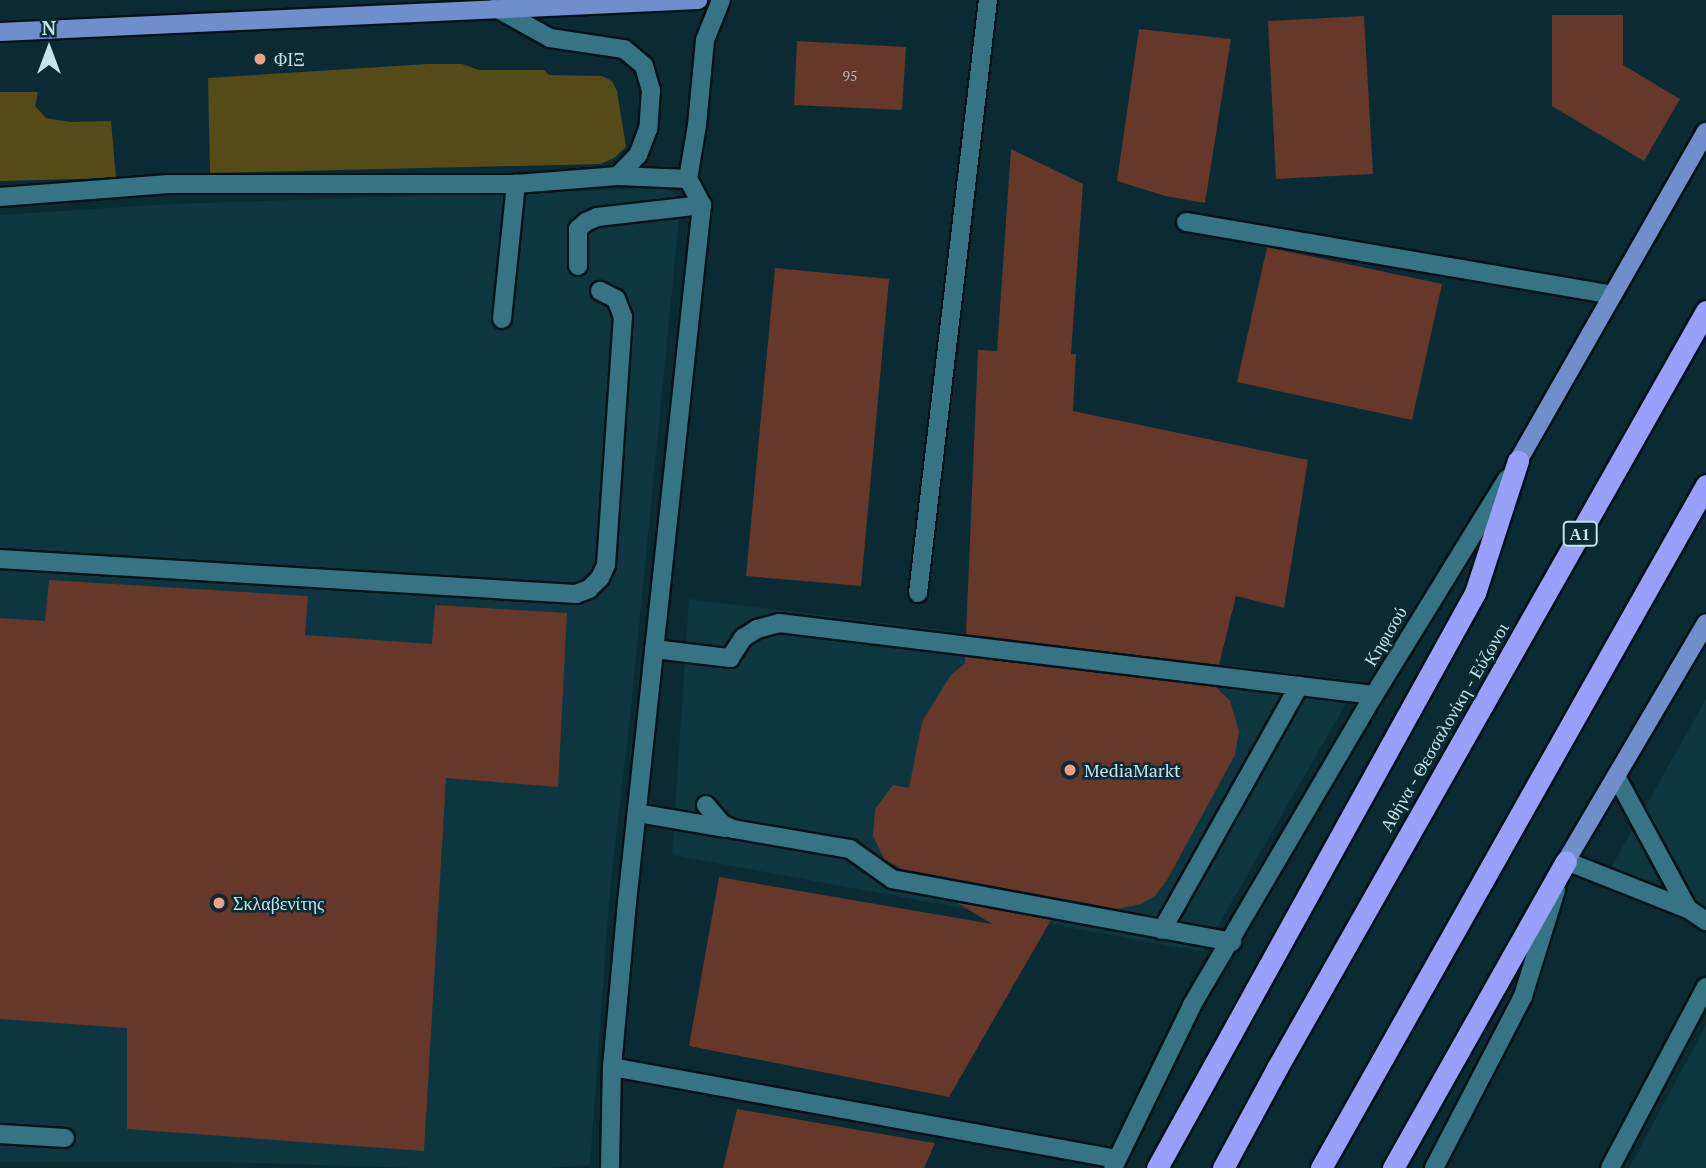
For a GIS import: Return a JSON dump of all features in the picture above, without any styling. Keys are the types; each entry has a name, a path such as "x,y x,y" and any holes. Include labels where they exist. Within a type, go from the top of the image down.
{"highway":[{"name":"Αθήνα - Θεσσαλονίκη - Εύζωνοι","path":"1223,1168 1276,1068 1706,311"},
{"path":"1157,1168 1475,593 1518,461"},
{"path":"1321,1168 1706,485"},
{"path":"1393,1168 1566,861"}],"main road":[{"path":"0,32 698,0"},
{"name":"Κηφισού","path":"1518,461 1706,132"},
{"path":"1566,861 1706,623"}],"street":[{"path":"610,1168 612,1067 702,205 688,179 697,125 705,40 722,0"},
{"path":"918,593 988,0"},
{"path":"496,8 550,38 624,49 644,66 651,90 648,129 638,155 618,176"},
{"path":"0,197 169,184 516,184 618,176 688,179"},
{"path":"502,319 516,184"},
{"path":"578,266 578,229 586,222 597,217 702,205"},
{"path":"1186,222 1613,295"},
{"path":"0,559 576,594 589,589 600,578 606,565 623,317 616,299 600,291"},
{"name":"Κηφισού","path":"1115,1163 1192,1005 1232,942 1300,818 1518,461"},
{"path":"654,649 730,658 743,638 757,629 779,623 1374,695"},
{"path":"1163,930 1299,686"},
{"path":"1616,776 1688,909"},
{"path":"706,805 722,824 733,829"},
{"path":"637,813 850,849 892,879 1232,942"},
{"path":"1434,1168 1523,996 1566,861 1688,909 1706,921"},
{"path":"1610,1168 1706,987"},
{"path":"612,1067 1115,1163"},
{"path":"0,1134 65,1138"}],"shaded area":[{"path":"462,64 479,70 544,70 549,75 602,76 612,81 617,91 626,147 614,158 601,164 210,173 208,78"},
{"path":"0,92 38,92 35,106 46,118 70,122 111,121 116,178 0,181"},
{"path":"661,188 672,191 681,199 631,709 610,890 590,1165 552,1168 413,1168 220,1162 0,1162 0,215 171,204"},
{"path":"689,599 1359,681 1203,952 672,855"},
{"path":"1706,699 1706,928 1608,873"},
{"path":"1706,1025 1706,1168 1629,1168"}],"building":[{"path":"1552,15 1623,15 1623,65 1680,99 1644,161 1552,106"},
{"path":"1364,16 1373,174 1276,179 1268,21"},
{"path":"1139,29 1231,39 1205,203 1165,196 1117,181"},
{"path":"797,41 906,47 902,110 794,105"},
{"path":"1011,149 1083,184 1071,354 1076,354 1073,411 1308,460 1284,608 1236,596 1219,665 966,634 978,350 997,351"},
{"path":"1267,247 1442,284 1412,420 1237,382"},
{"path":"775,268 889,279 861,586 746,576"},
{"name":"Σκλαβενίτης","path":"49,580 308,596 305,635 432,644 435,605 567,613 558,787 446,778 424,1151 127,1129 127,1028 0,1019 0,618 45,621"},
{"name":"MediaMarkt","path":"965,657 1216,687 1230,701 1239,731 1235,755 1167,880 1155,896 1141,904 1118,909 902,869 884,859 873,836 875,809 893,785 909,788 922,722 950,676 965,663"},
{"path":"719,877 992,924 956,902 1051,920 949,1097 689,1046"},
{"path":"737,1109 935,1143 924,1168 723,1168"}],"place":[{"name":"ΦΙΞ","path":"260,59"},
{"name":"MediaMarkt","path":"1070,770"},
{"name":"Σκλαβενίτης","path":"219,903"}]}
